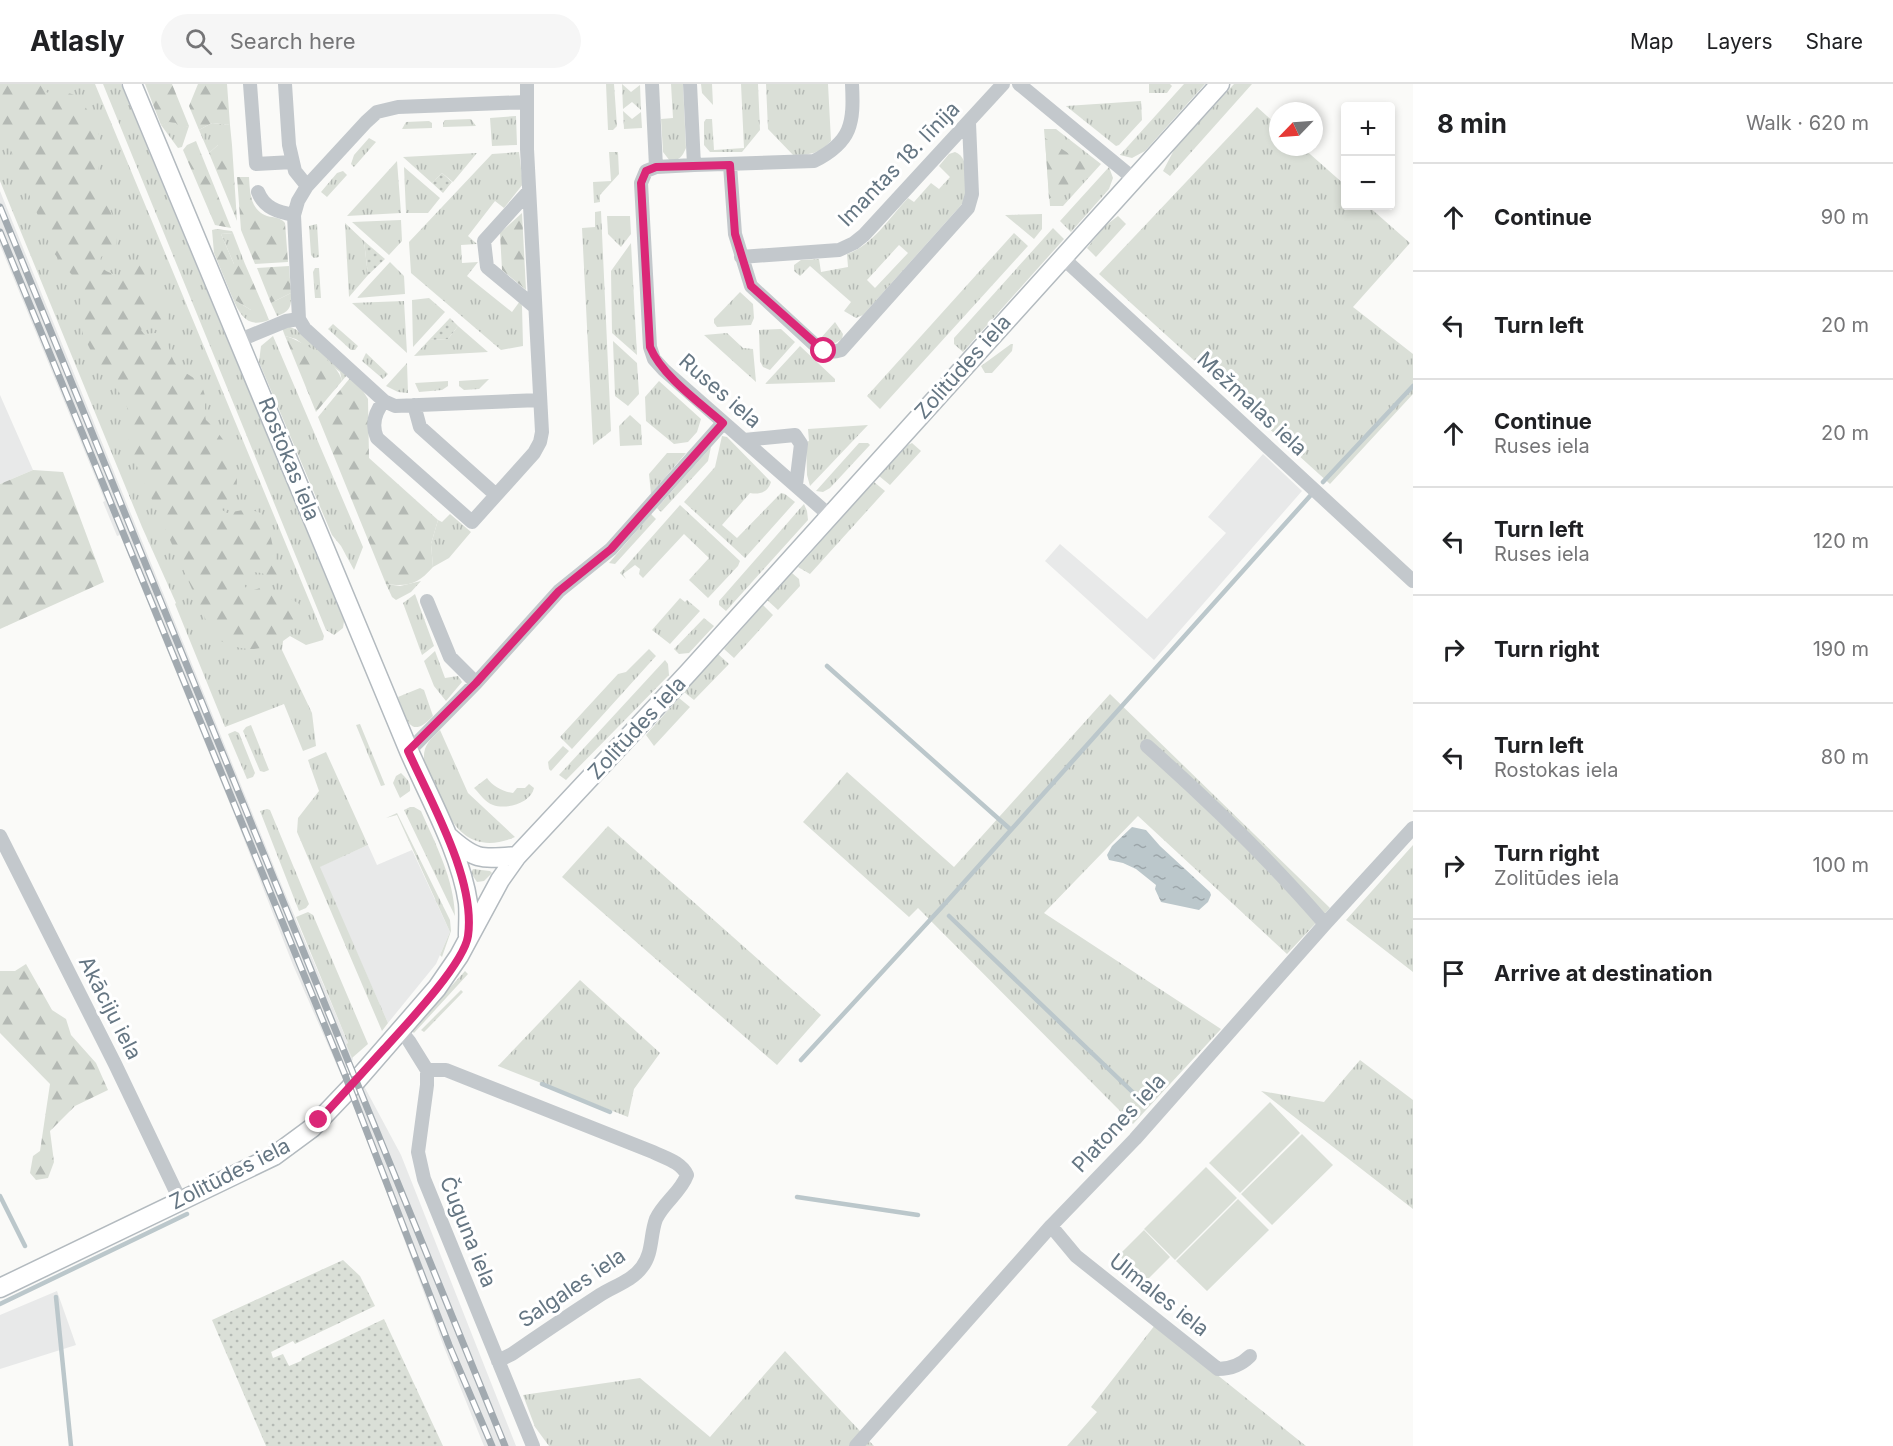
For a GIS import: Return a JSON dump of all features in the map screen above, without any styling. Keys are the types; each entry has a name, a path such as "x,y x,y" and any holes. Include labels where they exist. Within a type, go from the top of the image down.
{"street":[{"name":"Rostokas iela","path":"132,84 240,340 408,751 446,834 466,893 468,938"},
{"path":"250,84 256,164 293,162"},
{"path":"285,84 289,145 294,171 307,186"},
{"path":"384,401 376,412 374,420 377,438 472,522 534,453 540,442 542,432 529,191 527,84"},
{"path":"652,84 656,167 814,161 825,156 846,136 851,127 854,116 852,84"},
{"path":"690,84 694,165"},
{"name":"Imantas 18. līnija","path":"741,257 839,250 854,243 969,123 1003,84"},
{"path":"1019,84 1134,178"},
{"name":"Zolitūdes iela","path":"0,1288 274,1156 312,1128 449,972 500,880 517,856 688,673 1220,84"},
{"path":"526,102 398,107 382,110 366,122 307,186 298,201 294,215 299,320 305,329 384,401 395,406 540,400"},
{"path":"730,165 735,234 751,286 824,351 833,353 841,350 968,208 972,194 969,123"},
{"name":"Ruses iela","path":"656,167 646,171 641,183 650,347 654,359 723,423 829,515"},
{"path":"529,191 484,241 487,267 535,307"},
{"path":"258,192 262,201 268,206 294,215"},
{"name":"Mežmalas iela","path":"1063,258 1413,581"},
{"path":"240,340 276,325 299,320"},
{"path":"414,405 420,427 496,495"},
{"path":"408,751 476,683 559,591 611,549 723,423"},
{"path":"744,440 795,435 801,444 796,485"},
{"path":"427,601 450,657 476,683"},
{"path":"1147,746 1216,808 1286,879 1325,924"},
{"name":"Platones iela","path":"856,1446 1051,1226 1151,1121 1413,828"},
{"name":"Rostokas iela","path":"446,834 467,853 479,857 517,856"},
{"name":"Akāciju iela","path":"0,836 115,1064 180,1200"},
{"path":"400,1030 427,1070"},
{"name":"Salgales iela","path":"427,1070 446,1071 653,1152 678,1164 687,1174 684,1185 663,1209 656,1221 649,1256 642,1268 630,1278 498,1361"},
{"name":"Čuguna iela","path":"427,1070 418,1152 424,1179 533,1446"},
{"name":"Ulmales iela","path":"1051,1226 1076,1256 1218,1369 1230,1369 1250,1356"}],"shaded area":[{"path":"0,191 279,879 348,1043 346,1044 353,1059 341,1075 293,965 236,819 120,535 117,536 103,502 105,501 0,245"},
{"path":"0,395 33,470 0,484"},
{"path":"1263,454 1302,491 1154,660 1045,561 1060,544 1147,619 1226,533 1208,517"},
{"path":"368,845 377,865 412,850 450,932 436,964 388,1023 319,867"},
{"path":"364,1086 401,1155 516,1446 484,1446 444,1347 352,1099"},
{"path":"57,1291 76,1345 0,1369 0,1315"}],"green space":[{"path":"0,84 95,84 324,636 323,640 306,645 290,636 283,641 282,650 312,713 316,746 303,751 284,704 225,727 176,603 142,527 0,181"},
{"path":"0,84 43,84 46,92 73,95 82,102 94,122 101,144 98,178 114,221 117,239 115,248 101,257 100,262 107,271 124,277 129,274 133,264 144,261 149,264 151,273 147,285 148,293 150,297 161,295 167,306 168,318 166,326 147,326 141,330 144,334 164,335 177,366 202,387 205,395 206,420 225,443 236,471 236,492 221,506 222,510 227,513 248,509 261,513 271,538 279,575 275,578 252,572 241,580 251,591 266,586 298,603 306,610 304,620 286,629 265,647 242,648 213,636 132,455 127,433 128,411 125,400 98,365 83,335 80,313 81,286 53,252 2,129"},
{"path":"103,84 121,84 344,621 343,628 334,635 326,630"},
{"path":"145,84 172,84 189,126 180,129 176,123 169,122 161,125"},
{"path":"198,84 227,84 230,125 212,123 199,130 189,106"},
{"path":"606,84 614,84 617,126 613,130 608,130"},
{"path":"622,84 631,92 640,85 641,110 632,102 623,109"},
{"path":"671,84 683,84 686,148 680,157 670,161 663,152 661,119 673,118"},
{"path":"701,84 712,84 713,105 702,93"},
{"path":"741,84 758,84 760,130 742,152 710,152 704,145 706,119 712,119 714,150 744,148"},
{"path":"766,84 828,84 831,141 823,149 794,156 768,129"},
{"path":"1149,84 1170,84 1172,86 1167,93 1149,93"},
{"path":"1184,84 1205,84 1145,151 1132,158 1120,155"},
{"path":"1234,84 1252,84 1170,176 1163,171 1174,150"},
{"path":"1141,101 1142,120 1116,146 1066,106"},
{"path":"1257,107 1269,118 1269,156 1312,156 1341,181 1341,210 1373,210 1410,243 1353,307 1413,354 1413,394 1330,484 1099,274"},
{"path":"623,111 632,119 641,112 642,128 624,129"},
{"path":"516,116 517,145 492,146 490,118"},
{"path":"471,119 476,126 443,127 445,120"},
{"path":"169,121 177,123 180,128 189,126 182,147 178,148 161,125"},
{"path":"429,121 432,123 432,128 402,129 406,122"},
{"path":"212,123 230,125 232,145 218,145 209,153 199,130"},
{"path":"1044,129 1056,129 1101,164 1063,206 1050,206"},
{"path":"369,138 376,142 354,167 351,164 354,155"},
{"path":"1045,138 1091,168 1049,199"},
{"path":"196,141 231,228 215,225 183,150 187,145"},
{"path":"218,145 232,145 237,221 209,153"},
{"path":"519,152 523,184 504,208 495,201 468,236 477,244 461,245 462,263 478,262 467,276 512,312 520,301 522,306 523,346 501,350 411,273 409,242 492,154"},
{"path":"609,152 618,152 619,174 600,195 600,202 594,203 593,182 611,181"},
{"path":"955,152 960,155 966,167 966,190 963,203 863,315 856,318 844,311 851,302 810,266 800,276 794,271 794,265 801,260 819,259 821,272 848,267 847,254 873,238 908,198 914,202 931,183 939,189 950,177 939,166 949,154","holes":["899,245 908,253 875,288 867,280"]},
{"path":"477,153 453,182 442,173 432,183 403,157"},
{"path":"397,161 401,213 347,216"},
{"path":"404,167 440,198 428,213 406,213"},
{"path":"1109,167 1113,178 1109,189 1071,232 1060,221"},
{"path":"343,171 347,175 327,197 321,192 337,173"},
{"path":"442,173 452,182 443,193 432,183"},
{"path":"237,177 249,177 252,200 261,213 285,223 288,262 255,264 241,230"},
{"path":"601,211 611,431 593,445 582,228 595,227 595,212"},
{"path":"522,213 526,290 502,270 500,233"},
{"path":"1042,214 1042,229 1034,239 1005,215"},
{"path":"607,216 630,216 631,234 621,247 608,234"},
{"path":"1118,216 1126,224 1096,257 1087,248 1105,226"},
{"path":"401,220 402,241 389,255 352,222"},
{"path":"345,223 364,241 368,275 349,297"},
{"path":"317,224 319,257 314,258 311,255 309,226"},
{"path":"1053,228 1064,239 963,352 954,344 954,338"},
{"path":"212,230 232,231 233,233 221,234 234,264 245,264 265,310 251,310 233,299 214,253"},
{"path":"233,233 245,264 234,264 221,234"},
{"path":"1014,233 1028,246 880,409 867,396"},
{"path":"364,241 385,259 368,275"},
{"path":"631,243 637,355 612,333 611,271"},
{"path":"390,262 404,276 405,294 357,298"},
{"path":"289,266 291,293 271,303 257,268"},
{"path":"315,268 319,268 321,298 315,298 313,272"},
{"path":"740,292 753,304 754,318 751,325 717,327 714,319"},
{"path":"291,293 289,308 285,313 277,316 271,303"},
{"path":"429,298 445,312 413,347 412,300"},
{"path":"233,299 251,310 265,310 269,320 250,322 242,316"},
{"path":"404,301 407,353 352,303"},
{"path":"450,318 458,326 448,339 429,340"},
{"path":"835,322 843,334 842,339 832,345 820,339"},
{"path":"333,324 358,346 355,350 351,350 328,329"},
{"path":"458,326 488,352 414,356 429,340 448,339"},
{"path":"290,327 297,330 347,375 342,381 340,372 296,339 285,336 282,328"},
{"path":"781,329 795,342 770,370 763,367 760,361 759,330"},
{"path":"727,333 743,348 753,349 756,382 704,335"},
{"path":"273,336 363,547 354,570 332,535 259,362 261,346"},
{"path":"285,336 319,353 334,367 342,381 316,412"},
{"path":"613,341 637,363 639,394 628,406 615,396"},
{"path":"1013,344 1012,351 992,373 985,373 981,366"},
{"path":"800,346 835,379 835,382 765,384"},
{"path":"366,353 388,374 383,379 362,361"},
{"path":"407,363 408,393 398,392 386,386"},
{"path":"350,378 368,399 369,458 438,520 431,544 433,567 418,581 412,583 386,584 318,417"},
{"path":"489,379 479,389 464,390 459,386 459,381"},
{"path":"448,381 448,386 442,390 419,392 415,383"},
{"path":"659,381 701,419 697,432 688,442 674,444 646,421 645,397"},
{"path":"630,415 641,425 642,445 620,446 619,426"},
{"path":"868,425 810,486 807,475 808,429"},
{"path":"722,436 727,437 771,482 763,492 750,493 722,525 737,538 781,493 795,502 745,558 684,502 715,467"},
{"path":"859,443 870,445 830,488 823,492 816,491"},
{"path":"912,443 921,451 890,485 879,476"},
{"path":"711,447 708,461 661,512 657,508"},
{"path":"667,453 686,453 651,494 649,474"},
{"path":"33,470 63,472 104,582 0,629 0,484"},
{"path":"874,482 885,491 810,574 798,567"},
{"path":"804,504 808,520 726,611 719,605 719,601"},
{"path":"680,505 740,561 708,598 689,580 709,558 684,534 643,578 639,574 640,569 635,565 623,574 626,579 620,573"},
{"path":"450,514 471,532 449,558 433,567 431,544 438,520 442,522"},
{"path":"651,514 656,519 615,564 609,563"},
{"path":"792,573 799,579 800,586 778,610 767,600"},
{"path":"421,581 411,592 396,600 392,597 386,584 400,586"},
{"path":"415,594 434,646 422,655 403,603"},
{"path":"680,598 685,602 687,600 700,611 670,644 652,630"},
{"path":"763,605 773,615 734,658 724,649"},
{"path":"704,618 714,626 689,653 679,654 674,649"},
{"path":"649,649 656,656 572,749 560,737 618,674 626,672"},
{"path":"435,651 445,678 458,676 462,682 446,701 434,686 424,661"},
{"path":"718,654 729,664 694,700 684,692"},
{"path":"665,660 668,664 669,675 566,780 559,775"},
{"path":"420,688 424,690 433,716 419,727 414,727 407,719 398,697"},
{"path":"1110,694 1330,908 1287,954 1138,816 1044,913 1221,1029 1133,1124 918,908 909,917 803,822 847,772 954,867"},
{"path":"679,698 690,707 654,746 646,735"},
{"path":"360,724 385,785 381,786 356,725"},
{"path":"251,725 269,770 264,772 260,771 243,731"},
{"path":"440,730 468,793 515,837 495,843 478,841 465,835 454,824 424,760 426,747"},
{"path":"235,731 239,733 255,773 253,777 247,779 228,734"},
{"path":"563,746 569,751 551,771 548,762"},
{"path":"326,752 368,845 320,867 388,1023 382,1031 297,832 298,818 319,791 308,760"},
{"path":"401,773 410,785 410,791 400,798 393,783 396,776"},
{"path":"487,778 495,786 513,793 517,788 525,788 529,784 534,788 528,798 517,804 504,807 493,805 474,788"},
{"path":"410,807 421,811 438,849 448,875 455,916 404,810"},
{"path":"270,810 309,904 299,911 260,811"},
{"path":"397,813 450,920 451,931 442,957 440,955 450,932 397,815 386,818"},
{"path":"608,826 821,1015 777,1065 562,877"},
{"path":"1413,845 1413,972 1346,920"},
{"path":"473,869 492,873 484,881 477,882 471,873"},
{"path":"308,912 313,915 368,1044 352,1058 346,1044 348,1043 296,917"},
{"path":"26,964 52,1010 66,1019 71,1035 96,1063 108,1090 75,1106 50,1131 54,1162 48,1178 36,1180 30,1173 33,1156 40,1151 50,1084 0,1033 0,971 15,971"},
{"path":"465,971 468,974 414,1033 411,1030"},
{"path":"580,980 660,1053 634,1089 628,1117 498,1066"},
{"path":"461,990 463,992 424,1032 421,1030"},
{"path":"1360,1060 1413,1100 1413,1209 1261,1091 1324,1102"},
{"path":"1270,1102 1300,1133 1240,1193 1209,1163"},
{"path":"1302,1134 1333,1165 1272,1225 1241,1194"},
{"path":"1206,1167 1237,1198 1175,1260 1144,1229"},
{"path":"1238,1199 1269,1230 1207,1291 1176,1261"},
{"path":"1144,1230 1170,1257 1145,1282 1119,1255"},
{"path":"343,1260 360,1276 375,1306 295,1344 293,1341 271,1352 273,1358 283,1354 289,1366 384,1319 443,1446 266,1446 212,1320"},
{"path":"1155,1325 1306,1446 1067,1446 1097,1412 1091,1407"},
{"path":"785,1351 874,1446 549,1446 535,1427 523,1395 640,1378 710,1437"}],"water":[{"path":"1132,827 1146,830 1210,892 1208,902 1199,910 1161,902 1155,889 1156,885 1136,869 1109,860 1107,855 1112,846"}],"waterway":[{"path":"1323,482 1413,386"},
{"path":"801,1060 941,908 1310,496"},
{"path":"827,666 1010,829"},
{"path":"949,916 1144,1103"},
{"path":"542,1084 610,1112"},
{"path":"0,1196 25,1246"},
{"path":"797,1197 918,1215"},
{"path":"0,1304 187,1214"},
{"path":"56,1297 71,1446"}],"railway":[{"path":"0,207 505,1446"},
{"path":"0,232 345,1075 449,1345 492,1446"}],"route":[{"path":"319,1120 437,988 459,956 468,938 468,906 461,875 446,834 408,751 476,683 559,591 611,549 723,423 664,370 654,359 650,347 641,183 646,171 656,167 730,165 735,234 751,286 824,351"}]}
